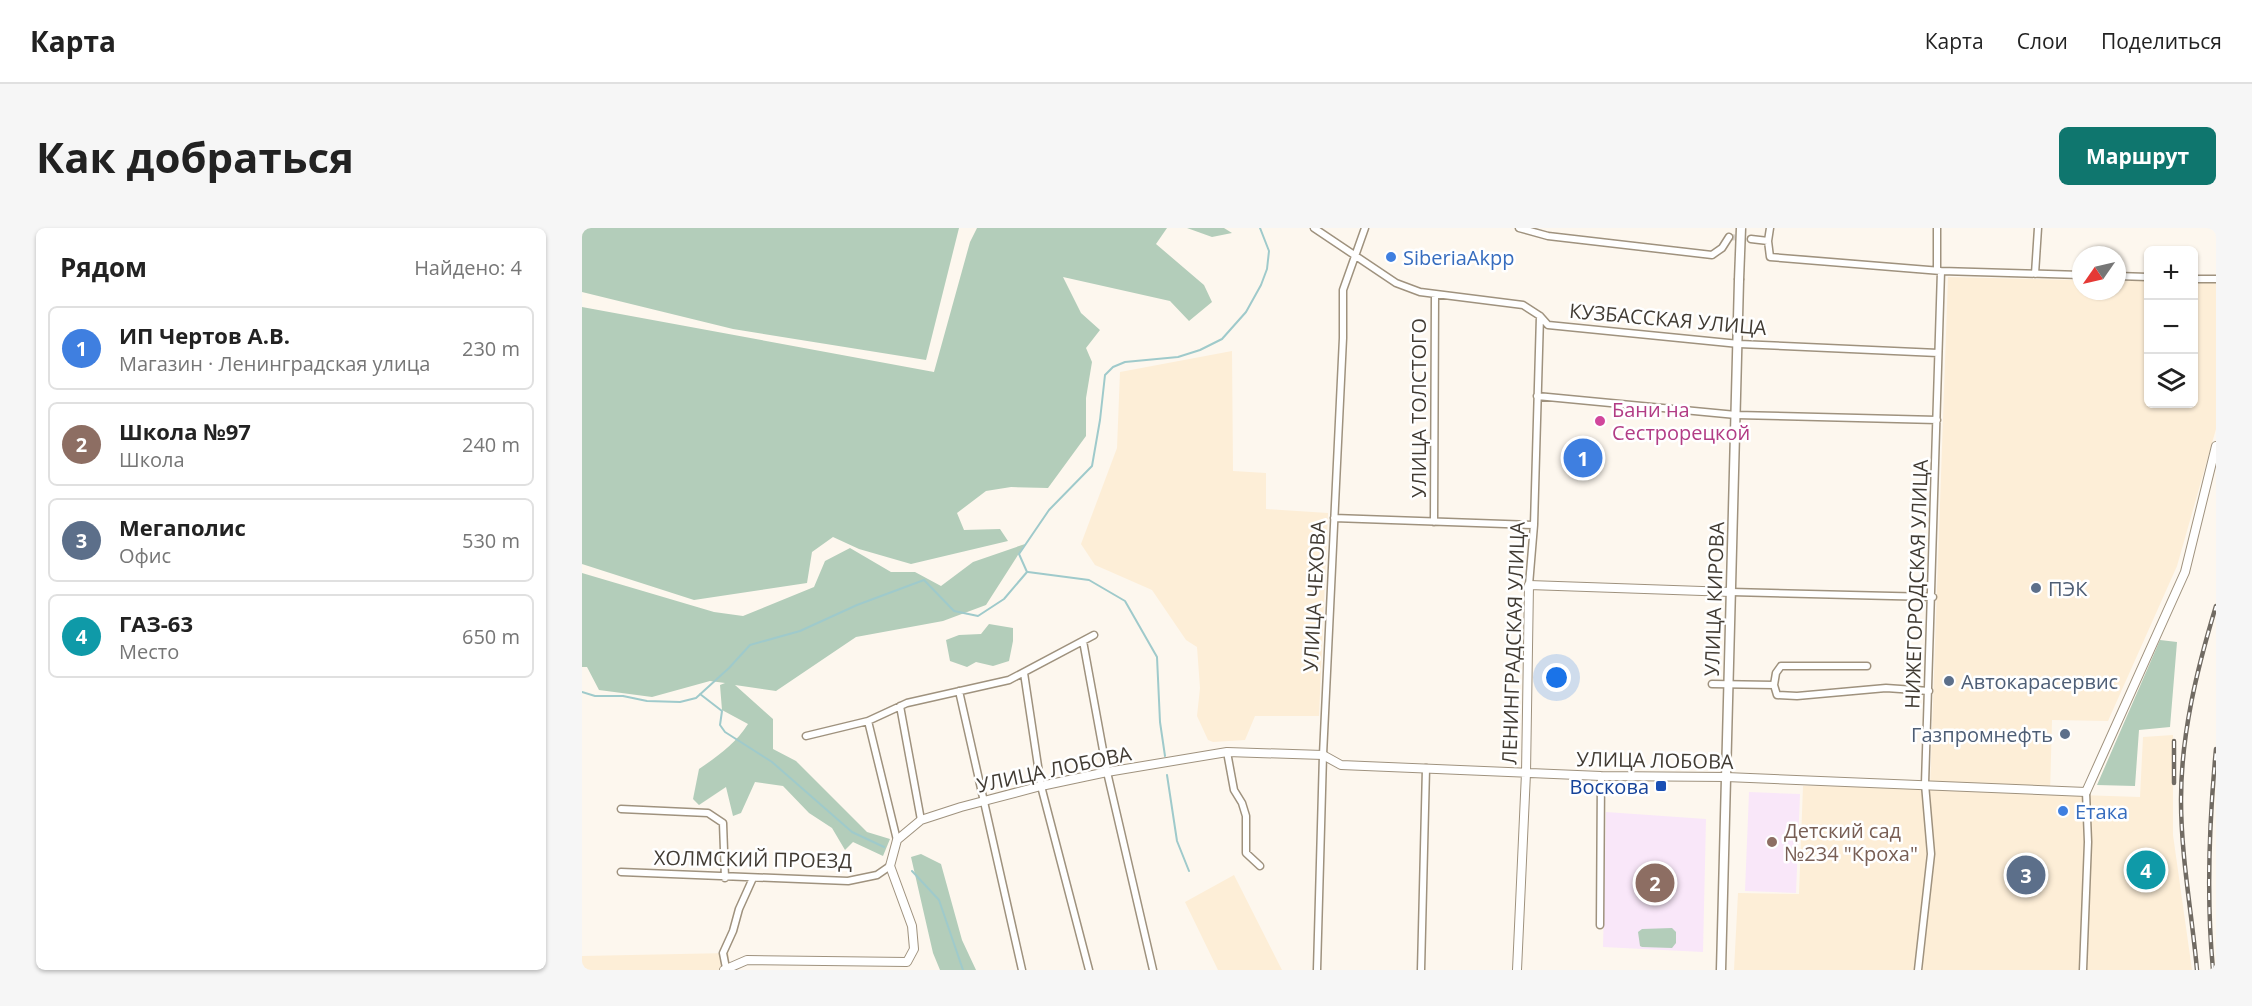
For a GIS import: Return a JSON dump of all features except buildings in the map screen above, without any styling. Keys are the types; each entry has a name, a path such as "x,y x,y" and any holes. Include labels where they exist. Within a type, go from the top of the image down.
{"main road":[{"name":"УЛИЦА КИРОВА","path":"1721,970 1741,228"}],"street":[{"name":"КУЗБАССКАЯ УЛИЦА","path":"1314,228 1396,283 1420,292 1523,305 1540,316 1548,325 1739,344 1938,353"},
{"name":"УЛИЦА ЧЕХОВА","path":"1317,970 1323,755 1343,338 1343,290 1365,228"},
{"path":"1519,228 1548,236 1712,255 1722,248 1729,237"},
{"path":"1548,236 1550,228"},
{"path":"1770,228 1768,241 1770,257 1939,271 2072,275"},
{"name":"НИЖЕГОРОДСКАЯ УЛИЦА","path":"1918,970 1931,854 1925,784 1933,597 1937,420 1939,271 1937,228"},
{"path":"2035,274 2038,228"},
{"path":"1751,239 1768,241"},
{"path":"2126,276 2144,277"},
{"path":"2198,279 2216,279"},
{"name":"УЛИЦА ТОЛСТОГО","path":"1434,522 1435,294"},
{"name":"ЛЕНИНГРАДСКАЯ УЛИЦА","path":"1517,970 1526,773 1529,585 1534,525 1540,316"},
{"path":"1538,396 1736,415 1937,420"},
{"path":"2083,970 2088,842 2086,792 2185,572 2216,446"},
{"path":"1335,518 1534,525"},
{"path":"1529,585 1933,597"},
{"path":"806,736 868,721 900,706 1009,680 1094,635"},
{"path":"1083,641 1107,772 1153,970"},
{"path":"1867,666 1781,666 1776,673 1774,685 1777,695 1797,696 1886,688 1929,691"},
{"path":"1024,673 1041,786 1089,970"},
{"path":"1712,684 1774,685"},
{"path":"959,691 1022,970"},
{"path":"900,706 921,820"},
{"path":"753,878 723,953 725,969 747,960 906,966 914,949 912,926 890,866 897,840 868,721"},
{"path":"1227,752 1234,790 1242,802 1246,816 1246,853 1260,866"},
{"name":"УЛИЦА ЛОБОВА","path":"897,840 921,820 985,800 1107,772 1227,752 1323,755 1341,765 1601,776 1726,777 1925,784 2086,792"},
{"path":"1421,970 1426,768"},
{"path":"1600,925 1601,776"},
{"path":"621,809 708,813 723,823 725,878"},
{"name":"ХОЛМСКИЙ ПРОЕЗД","path":"621,872 705,875 725,878 770,877 848,881 877,875 890,866"}],"shaded area":[{"path":"1948,277 2072,280 2072,300 2126,300 2126,281 2144,281 2144,408 2198,408 2198,282 2216,283 2216,429 2177,566 2108,721 2052,720 2050,794 2140,797 2143,737 2173,735 2173,835 2192,970 1734,970 1738,893 1799,894 1803,786 1930,787"},
{"path":"1232,351 1233,471 1266,473 1266,509 1328,513 1319,716 1255,716 1245,740 1213,742 1208,740 1197,716 1200,688 1197,647 1186,640 1152,590 1095,565 1081,544 1117,448 1120,372"},
{"name":"Детский сад №234 \"Кроха\"","path":"1749,792 1800,794 1796,893 1745,891"},
{"path":"1606,812 1706,819 1703,952 1603,947"},
{"path":"1234,875 1282,970 1218,970 1185,902"},
{"path":"729,953 728,970 582,970 582,956"}],"green space":[{"path":"582,228 959,228 926,360 733,329 582,292"},
{"path":"977,228 1167,228 1156,244 1204,285 1212,302 1189,321 1170,301 1063,277 1081,313 1100,330 1086,348 1092,362 1086,398 1086,436 1048,488 1011,487 986,491 957,513 964,530 1000,529 1008,541 911,564 859,549 833,537 812,552 807,583 694,600 582,564 582,307 934,372 970,242"},
{"path":"1187,228 1224,228 1232,233 1212,237"},
{"path":"1025,544 986,605 943,621 856,637 776,691 735,685 773,719 773,749 796,761 867,832 890,839 883,856 853,842 845,850 832,828 809,813 783,786 755,782 741,813 733,816 726,787 699,805 693,799 699,769 732,743 748,724 722,710 720,685 725,683 710,681 652,697 599,690 587,667 582,667 582,573 714,612 743,616 814,587 825,561 850,548 891,572 915,572 941,586 973,562"},
{"path":"989,624 1013,628 1009,661 993,666 976,662 967,667 950,661 946,640 959,635 981,634"},
{"path":"2160,640 2177,642 2170,727 2139,730 2135,786 2097,785"},
{"path":"921,854 941,864 962,940 976,970 940,970 933,953 911,857"},
{"path":"1672,928 1676,932 1676,943 1672,948 1640,946 1638,932 1642,929"}],"waterway":[{"path":"582,692 595,696 623,696 647,701 680,702 696,698 750,645 800,631 857,605 924,580 954,611 978,616 1004,599 1027,572 1019,554 1049,510 1092,466 1105,375 1113,367 1125,362 1178,357 1200,350 1222,339 1246,312 1267,269 1269,251 1260,228"},
{"path":"1028,572 1089,580 1125,601 1157,657 1160,722 1165,756"},
{"path":"700,694 722,711 720,725 725,732 772,762 852,832 884,847"},
{"path":"1167,775 1177,841 1189,871"},
{"path":"912,871 939,900 963,970"}],"tunnel":[{"path":"1729,237 1751,239"}],"railway":[{"path":"2197,970 2183,843 2182,775 2191,702 2216,606"},
{"path":"2174,741 2174,783"},
{"path":"2213,970 2209,860 2216,749"}],"place":[{"name":"SiberiaAkpp","path":"1391,257"},
{"name":"Бани на Сестрорецкой","path":"1600,421"},
{"name":"ИП Чертов А.В.","path":"1583,458"},
{"name":"ПЭК","path":"2036,588"},
{"name":"Автокарасервис","path":"1949,681"},
{"name":"Газпромнефть","path":"2065,734"},
{"name":"Воскова","path":"1661,786"},
{"name":"Етака","path":"2063,811"},
{"name":"Детский сад №234 \"Кроха\"","path":"1772,842"},
{"name":"ГАЗ-63","path":"2146,870"},
{"name":"Мегаполис","path":"2026,875"},
{"name":"Школа №97","path":"1655,883"}]}
